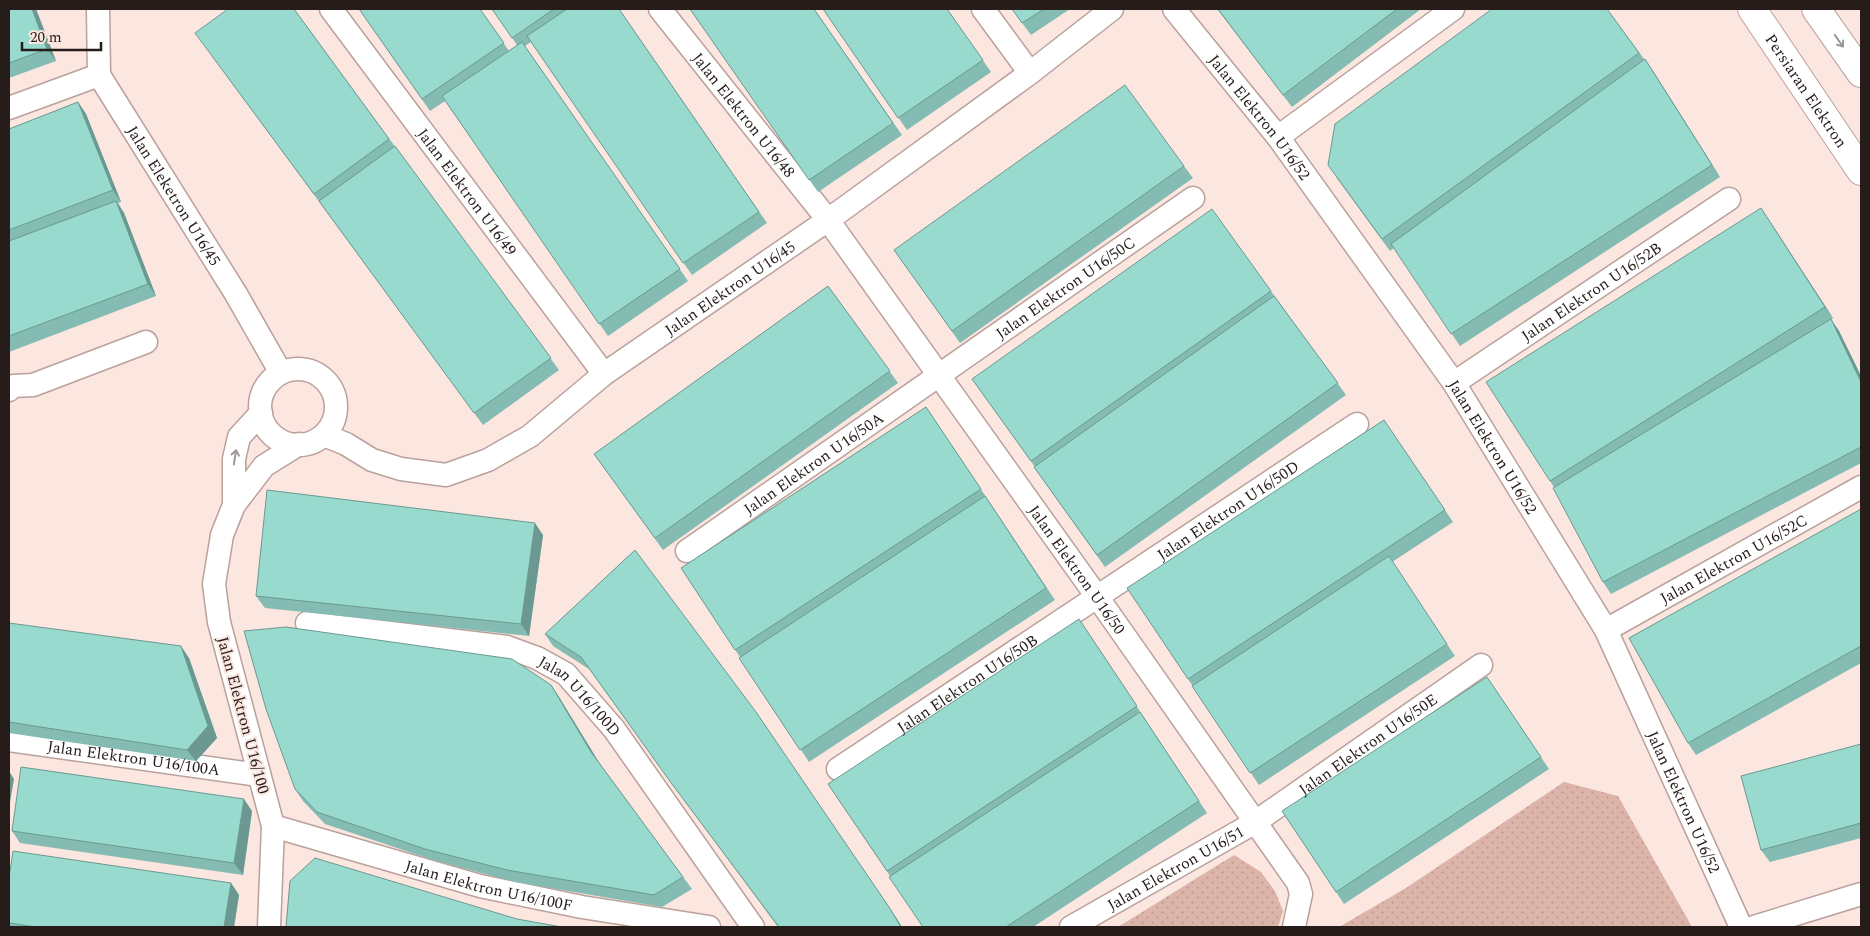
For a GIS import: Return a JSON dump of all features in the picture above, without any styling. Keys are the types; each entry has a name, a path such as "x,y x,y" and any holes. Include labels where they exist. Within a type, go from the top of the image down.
{"main road":[{"name":"Persiaran Elektron","path":"1752,9 1861,171"},
{"path":"1816,9 1861,73"}],"street":[{"path":"9,108 99,75 98,9"},
{"name":"Jalan Elektron U16/49","path":"332,9 604,374"},
{"name":"Jalan Elektron U16/48","path":"660,9 828,220"},
{"path":"983,9 1030,73"},
{"name":"Jalan Elektron U16/45","path":"324,435 346,444 372,460 401,469 446,475 488,460 530,436 604,374 828,220 1030,73 1112,9"},
{"name":"Jalan Elektron U16/52","path":"1174,9 1278,137 1454,383 1606,630 1741,927"},
{"path":"1278,137 1453,9"},
{"name":"Jalan Eleketron U16/45","path":"99,75 236,294 281,373"},
{"name":"Jalan Elektron U16/50C","path":"938,375 1193,198"},
{"name":"Jalan Elektron U16/52B","path":"1454,383 1729,199"},
{"name":"Jalan Elektron U16/50","path":"828,220 1098,598 1254,823 1298,883 1300,894 1294,927"},
{"path":"9,390 13,386 32,385 146,342"},
{"path":"292,369 316,373 326,380 333,390 336,402 336,414 331,426 324,435 316,440 299,444 288,443 278,439 264,423 261,413 260,401 264,389 271,380 281,373 292,369"},
{"name":"Jalan Elektron U16/50A","path":"687,551 938,375"},
{"path":"234,505 234,459 240,437 261,413"},
{"name":"Jalan Elektron U16/50D","path":"1098,598 1357,424"},
{"path":"234,505 264,466 299,444"},
{"name":"Jalan Elektron U16/52C","path":"1606,630 1861,487"},
{"name":"Jalan Elektron U16/100","path":"234,505 222,535 214,584 220,622 273,826 268,927"},
{"name":"Jalan Elektron U16/50B","path":"838,769 1098,598"},
{"name":"Jalan U16/100D","path":"308,622 507,647 537,658 566,674 614,729 753,927"},
{"name":"Jalan Elektron U16/50E","path":"1254,823 1481,665"},
{"name":"Jalan Elektron U16/100A","path":"9,740 260,775"},
{"name":"Jalan Elektron U16/51","path":"1070,927 1254,823"},
{"name":"Jalan Elektron U16/100F","path":"273,826 480,886 582,907 709,927"},
{"path":"1754,927 1861,894"}],"shaded area":[{"path":"1564,782 1618,796 1692,927 1339,927 1406,888"},
{"path":"1234,855 1261,872 1275,891 1283,911 1278,927 1118,927"}],"building":[{"path":"9,9 32,9 47,49 9,63"},
{"path":"228,9 294,9 389,139 314,194 195,33"},
{"path":"359,9 480,9 504,43 422,99"},
{"path":"492,9 554,9 512,38"},
{"path":"567,9 619,9 759,212 683,263 527,36"},
{"path":"690,9 814,9 893,123 809,180"},
{"path":"823,9 947,9 983,60 898,118"},
{"path":"1012,9 1044,9 1022,23"},
{"path":"1218,9 1397,9 1283,95"},
{"path":"1492,9 1607,9 1639,53 1382,239 1328,165 1335,124"},
{"path":"522,42 680,269 599,324 442,96"},
{"path":"1645,59 1712,165 1451,334 1391,244"},
{"path":"1125,85 1184,166 952,331 894,250"},
{"path":"78,102 113,190 9,230 9,129"},
{"path":"395,146 551,358 474,413 319,201"},
{"path":"116,201 148,284 9,336 9,241"},
{"path":"1761,208 1825,307 1550,481 1486,382"},
{"path":"1212,209 1271,291 1031,461 972,379"},
{"path":"828,286 890,371 655,538 594,454"},
{"path":"1274,296 1338,383 1097,555 1034,467"},
{"path":"1831,319 1861,382 1861,447 1603,582 1553,488"},
{"path":"926,407 981,489 735,650 681,568"},
{"path":"1384,420 1445,510 1188,679 1127,588"},
{"path":"267,490 535,523 521,624 256,596"},
{"path":"985,496 1046,588 800,750 739,658"},
{"path":"1861,509 1861,646 1688,743 1629,638"},
{"path":"635,550 756,712 901,927 779,927 669,780 581,657 545,634"},
{"path":"1389,556 1447,644 1250,773 1192,686"},
{"path":"1079,619 1137,706 887,871 828,784"},
{"path":"9,623 181,646 208,726 187,750 9,722"},
{"path":"286,627 512,659 551,685 591,752 683,877 654,895 507,870 425,849 317,812 295,789 266,709 244,631"},
{"path":"1487,677 1541,757 1336,892 1282,811"},
{"path":"1140,712 1199,801 1006,927 923,927 889,877"},
{"path":"1861,744 1861,823 1761,850 1741,776"},
{"path":"21,767 244,799 234,863 12,831"},
{"path":"13,851 231,883 224,927 36,927 9,923 9,878"},
{"path":"315,858 517,919 562,927 286,927 290,881"}]}
